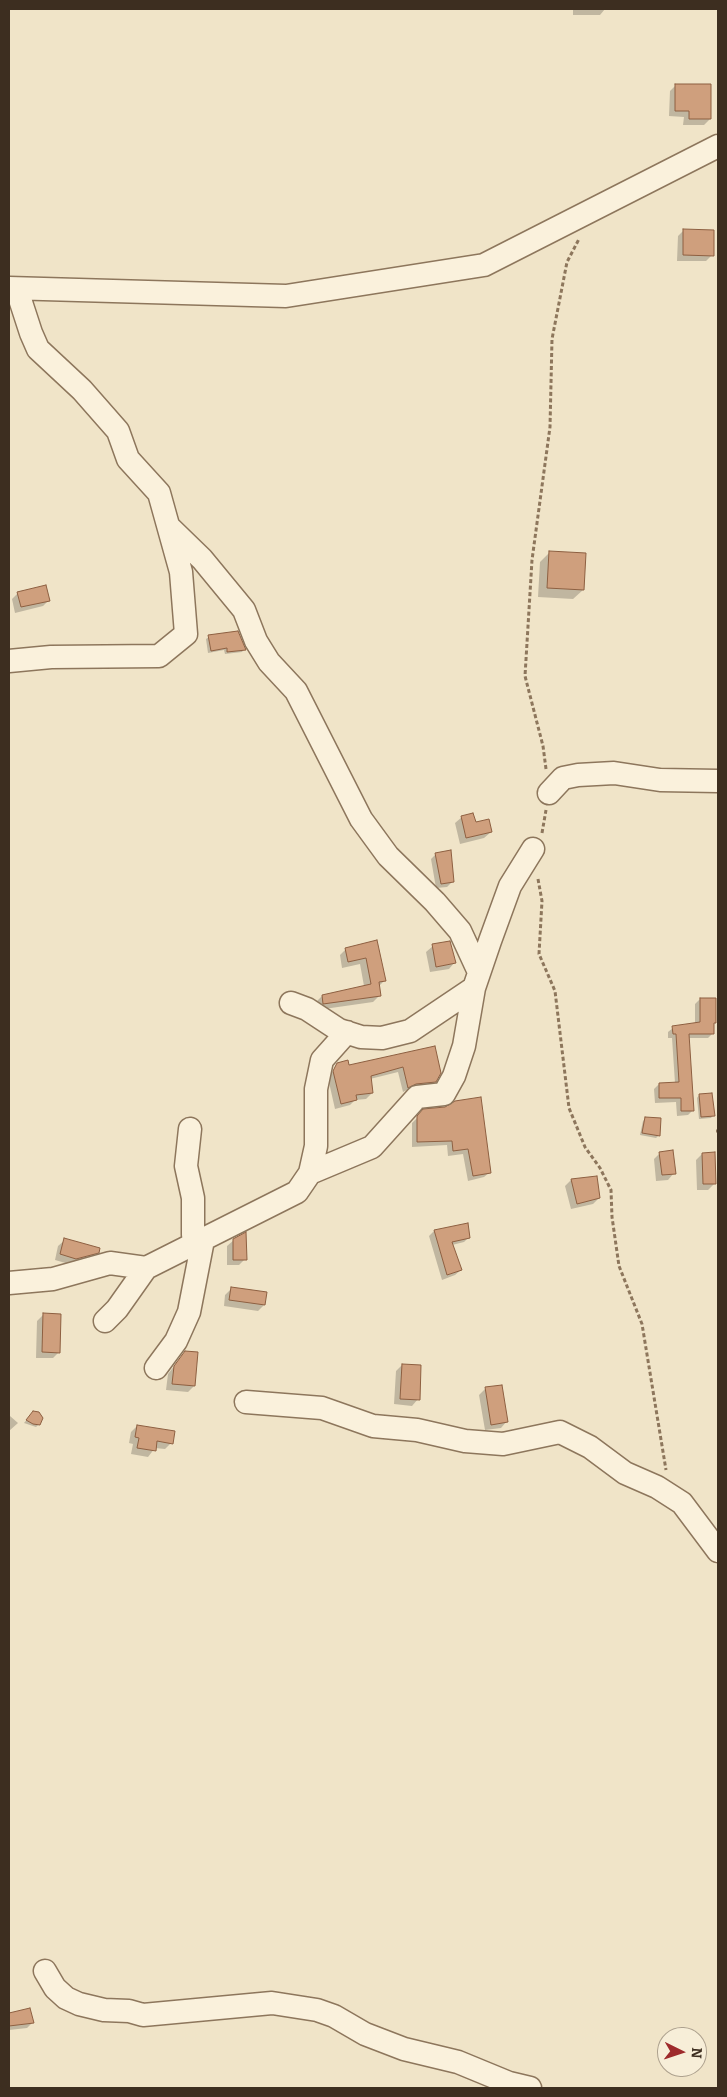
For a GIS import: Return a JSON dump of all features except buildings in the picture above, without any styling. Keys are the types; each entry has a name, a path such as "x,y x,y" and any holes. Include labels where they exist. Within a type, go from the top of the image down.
{"street":[{"path":"9,661 51,657 159,656 186,634 181,572 159,493 128,459 118,431 82,390 38,349 13,289 286,296 484,265 718,146"},
{"path":"169,527 202,559 244,610 256,641 269,662 296,691 361,818 388,856 435,902 460,931 477,980"},
{"path":"549,793 563,778 578,775 614,773 660,780 718,781"},
{"path":"310,1173 372,1147 416,1097 444,1094 454,1076 464,1046 477,980 510,886 533,849"},
{"path":"290,1003 307,1009 347,1032 361,1037 382,1038 410,1031 477,980"},
{"path":"105,1321 117,1309 146,1268 296,1192 310,1173 316,1146 316,1089 322,1060 347,1032"},
{"path":"190,1128 186,1166 192,1198 192,1235 203,1240"},
{"path":"156,1368 176,1342 189,1312 203,1240"},
{"path":"9,1283 53,1279 110,1263 146,1268"},
{"path":"246,1402 322,1408 373,1426 417,1430 465,1441 503,1444 560,1432 590,1447 626,1473 682,1503 717,1547"},
{"path":"45,1971 55,1988 66,1998 79,2004 104,2010 129,2011 143,2016 272,2003 317,2010 334,2016 365,2034 404,2049 458,2062 509,2083 530,2088"}],"path":[{"path":"596,208 567,262 552,339 550,427 532,560 525,676 544,746 549,793 540,841 533,849 538,865 538,884 542,901 539,954 555,990 569,1108 585,1147 600,1168 611,1190 612,1216 619,1266 642,1324 652,1378 661,1450 669,1481 666,1493"}]}
